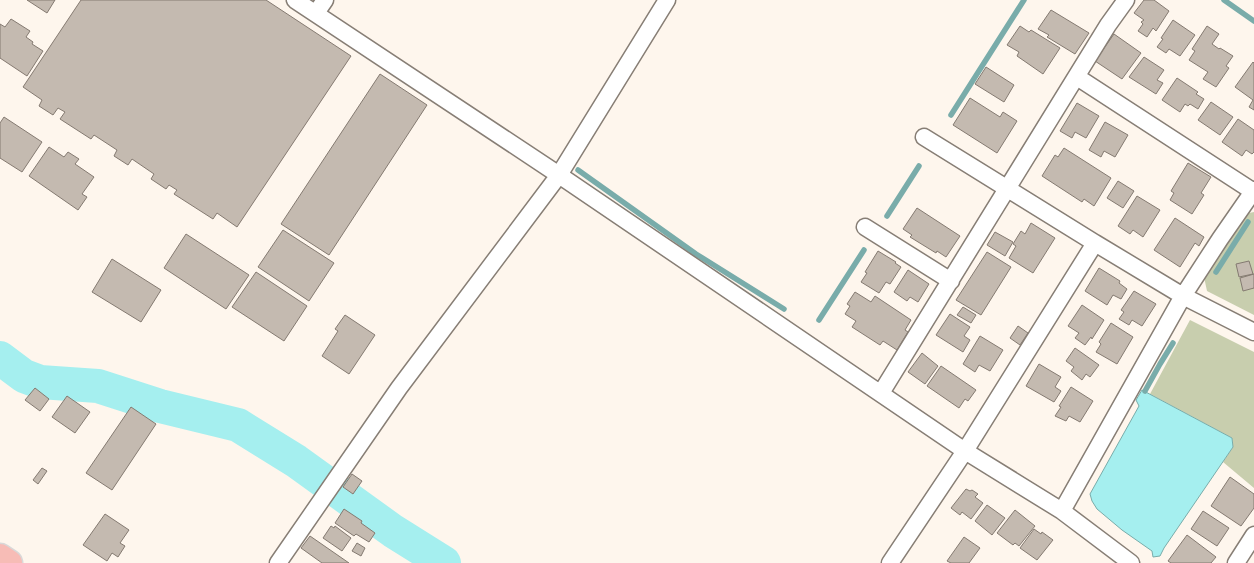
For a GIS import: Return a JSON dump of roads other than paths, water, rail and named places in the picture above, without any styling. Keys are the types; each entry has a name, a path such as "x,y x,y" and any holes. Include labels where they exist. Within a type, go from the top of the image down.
{"main road":[{"path":"0,557 9,563"}],"street":[{"path":"295,0 321,7 559,175 966,450 1062,511 1131,563"},
{"path":"278,563 399,388 559,175 667,0"},
{"path":"881,393 1108,25 1126,0"},
{"path":"1062,511 1183,296 1254,191 1077,77"},
{"path":"924,137 1183,296 1254,332"},
{"path":"866,228 950,281"},
{"path":"890,563 966,450 1095,243"},
{"path":"1236,563 1254,535"}],"water":[{"path":"1142,390 1232,438 1233,447 1160,556 1153,557 1152,551 1122,530 1097,509 1090,494 1139,406 1136,400"}],"waterway":[{"path":"951,115 1024,0"},
{"path":"1224,0 1254,21"},
{"path":"887,216 919,166"},
{"path":"578,170 696,254 784,309"},
{"path":"1216,272 1248,222"},
{"path":"819,320 864,250"},
{"path":"1145,391 1173,343"},
{"path":"0,358 24,376 40,382 98,386 160,406 238,425 296,461 393,531 444,563"}]}
